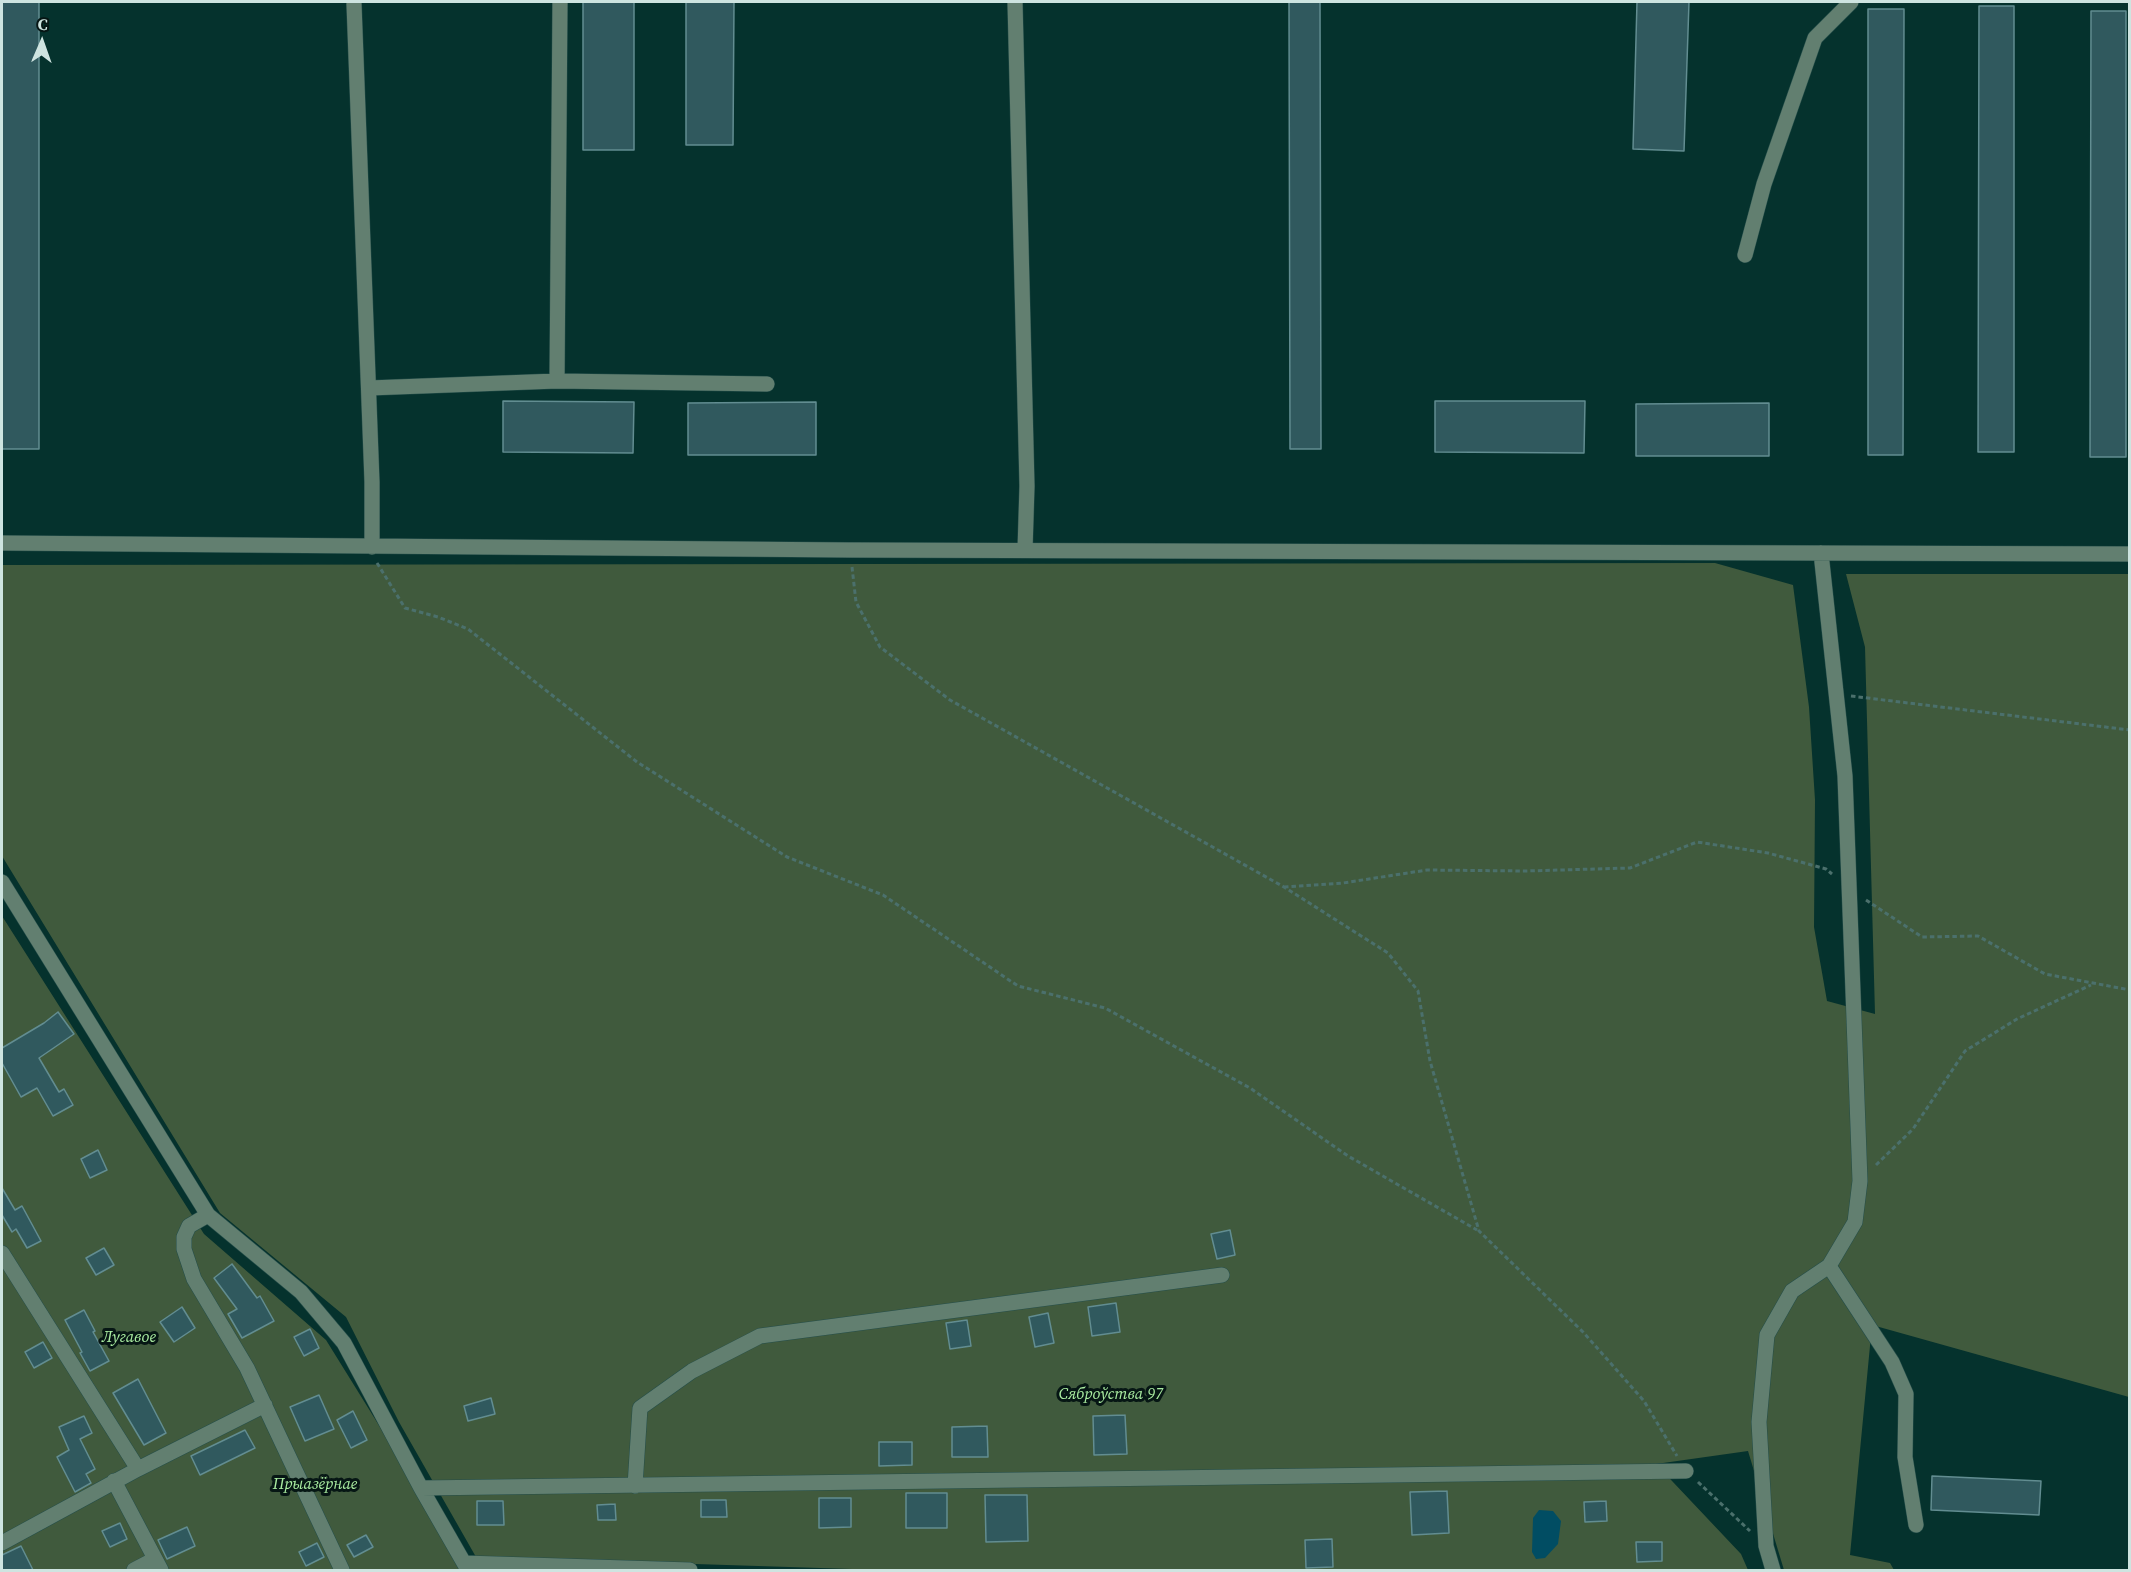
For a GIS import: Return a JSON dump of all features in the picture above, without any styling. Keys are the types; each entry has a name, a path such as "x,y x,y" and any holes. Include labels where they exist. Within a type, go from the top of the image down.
{"street":[{"path":"557,381 560,2"},
{"path":"1015,2 1027,486 1025,550"},
{"path":"1745,255 1764,184 1815,38 1851,2"},
{"path":"354,4 369,388 372,547"},
{"path":"369,388 557,381 767,384"},
{"path":"2,543 850,550 2130,554"},
{"path":"1773,1570 1766,1546 1759,1422 1767,1335 1792,1291 1829,1266 1855,1222 1860,1181 1845,776 1821,553"},
{"path":"2,882 208,1215 301,1292 344,1343 466,1567 690,1570"},
{"path":"208,1215 189,1226 184,1237 184,1249 194,1279 247,1368 342,1570"},
{"path":"2,1253 138,1469"},
{"path":"1829,1266 1892,1362 1906,1394 1905,1457 1916,1525"},
{"path":"635,1486 640,1408 692,1371 760,1336 1222,1275"},
{"path":"2,1543 114,1481 264,1405"},
{"path":"421,1488 1686,1471"},
{"path":"114,1481 158,1565 134,1570"}],"path":[{"path":"350,547 379,564 405,608 438,616 468,629 637,762 787,857 883,895 1018,986 1105,1008 1250,1089 1348,1156 1479,1231 1583,1332 1644,1401 1686,1471 1766,1546"},
{"path":"850,550 856,602 880,647 950,700 1284,887 1388,953 1418,991 1430,1061 1479,1231"},
{"path":"1836,694 2130,730"},
{"path":"1284,887 1343,883 1427,870 1526,871 1630,868 1697,842 1768,853 1826,869 1848,888 1922,937 1978,936 2045,974 2093,985 2130,990"},
{"path":"1860,1181 1912,1129 1965,1051 2017,1019 2093,985"}],"green space":[{"name":"Сяброўства 97","path":"1715,563 1793,585 1809,707 1815,800 1814,927 1827,1001 1875,1014 1865,647 1846,574 2129,574 2129,1397 1872,1325 1850,1555 1890,1563 1894,1570 1784,1570 1748,1451 1656,1464 1741,1554 1748,1570 883,1570 476,1557 399,1422 346,1317 220,1213 2,856 2,565"},
{"name":"Лугавое","path":"2,916 204,1234 326,1340 380,1427 460,1570 2,1570"}],"water":[{"path":"1539,1510 1553,1511 1561,1521 1558,1544 1545,1558 1536,1559 1532,1552 1533,1518"}],"building":[{"path":"2,2 39,2 39,449 2,449"},
{"path":"583,2 634,2 634,150 583,150"},
{"path":"686,2 734,2 733,145 686,145"},
{"path":"1289,2 1320,2 1321,449 1290,449"},
{"path":"1637,2 1689,2 1684,151 1633,149"},
{"path":"1979,6 2014,6 2014,452 1978,452"},
{"path":"1868,9 1904,9 1903,455 1868,455"},
{"path":"2091,11 2126,11 2126,457 2090,457"},
{"path":"503,401 634,402 633,453 503,452"},
{"path":"1435,401 1585,401 1584,453 1435,452"},
{"path":"816,402 816,455 688,455 688,403"},
{"path":"1769,403 1769,456 1636,456 1636,404"},
{"path":"58,1012 74,1034 39,1058 59,1092 64,1089 73,1105 53,1116 37,1088 21,1097 2,1063 2,1048"},
{"path":"98,1150 107,1170 90,1178 81,1159"},
{"path":"2,1188 15,1210 22,1206 41,1241 27,1248 16,1229 12,1232 2,1215"},
{"path":"1230,1230 1235,1255 1217,1259 1211,1234"},
{"path":"104,1248 114,1265 96,1275 86,1258"},
{"path":"232,1264 257,1298 260,1296 274,1321 242,1338 228,1314 237,1309 214,1278"},
{"path":"1116,1303 1120,1332 1092,1336 1088,1307"},
{"path":"182,1307 195,1328 174,1342 160,1322"},
{"path":"84,1310 109,1361 90,1371 65,1320"},
{"path":"1048,1313 1054,1343 1035,1347 1029,1317"},
{"path":"967,1320 971,1346 950,1349 946,1323"},
{"path":"310,1329 319,1348 304,1356 294,1337"},
{"path":"43,1342 52,1358 34,1368 25,1352"},
{"path":"138,1379 166,1433 144,1445 113,1393"},
{"path":"319,1395 334,1429 305,1441 290,1407"},
{"path":"491,1398 495,1414 468,1421 464,1406"},
{"path":"353,1411 367,1440 351,1448 337,1420"},
{"path":"1125,1415 1127,1454 1094,1455 1093,1416"},
{"path":"84,1416 92,1433 80,1439 95,1469 86,1474 91,1483 75,1492 57,1457 69,1450 59,1427"},
{"path":"987,1426 988,1457 952,1457 952,1427"},
{"path":"245,1430 255,1448 200,1475 191,1456"},
{"path":"879,1442 912,1442 912,1465 879,1466"},
{"path":"1932,1476 2041,1481 2039,1515 1931,1510"},
{"path":"1447,1491 1449,1533 1412,1535 1410,1492"},
{"path":"906,1493 947,1493 947,1528 906,1528"},
{"path":"985,1495 1027,1495 1028,1541 986,1542"},
{"path":"819,1498 851,1498 851,1527 819,1528"},
{"path":"701,1500 726,1500 727,1517 701,1517"},
{"path":"477,1501 503,1501 504,1525 477,1525"},
{"path":"1606,1501 1607,1521 1585,1522 1584,1502"},
{"path":"615,1504 616,1520 598,1520 597,1505"},
{"path":"120,1523 127,1539 110,1547 102,1531"},
{"path":"187,1527 195,1546 167,1559 158,1540"},
{"path":"366,1535 373,1547 354,1557 347,1545"},
{"path":"1332,1539 1333,1567 1306,1568 1305,1540"},
{"path":"1636,1542 1662,1542 1662,1561 1637,1562"},
{"path":"317,1543 324,1557 306,1566 299,1552"},
{"path":"21,1546 33,1570 2,1570 2,1555"}],"park label":[{"name":"Прыазёрнае","path":"315,1485"}]}
